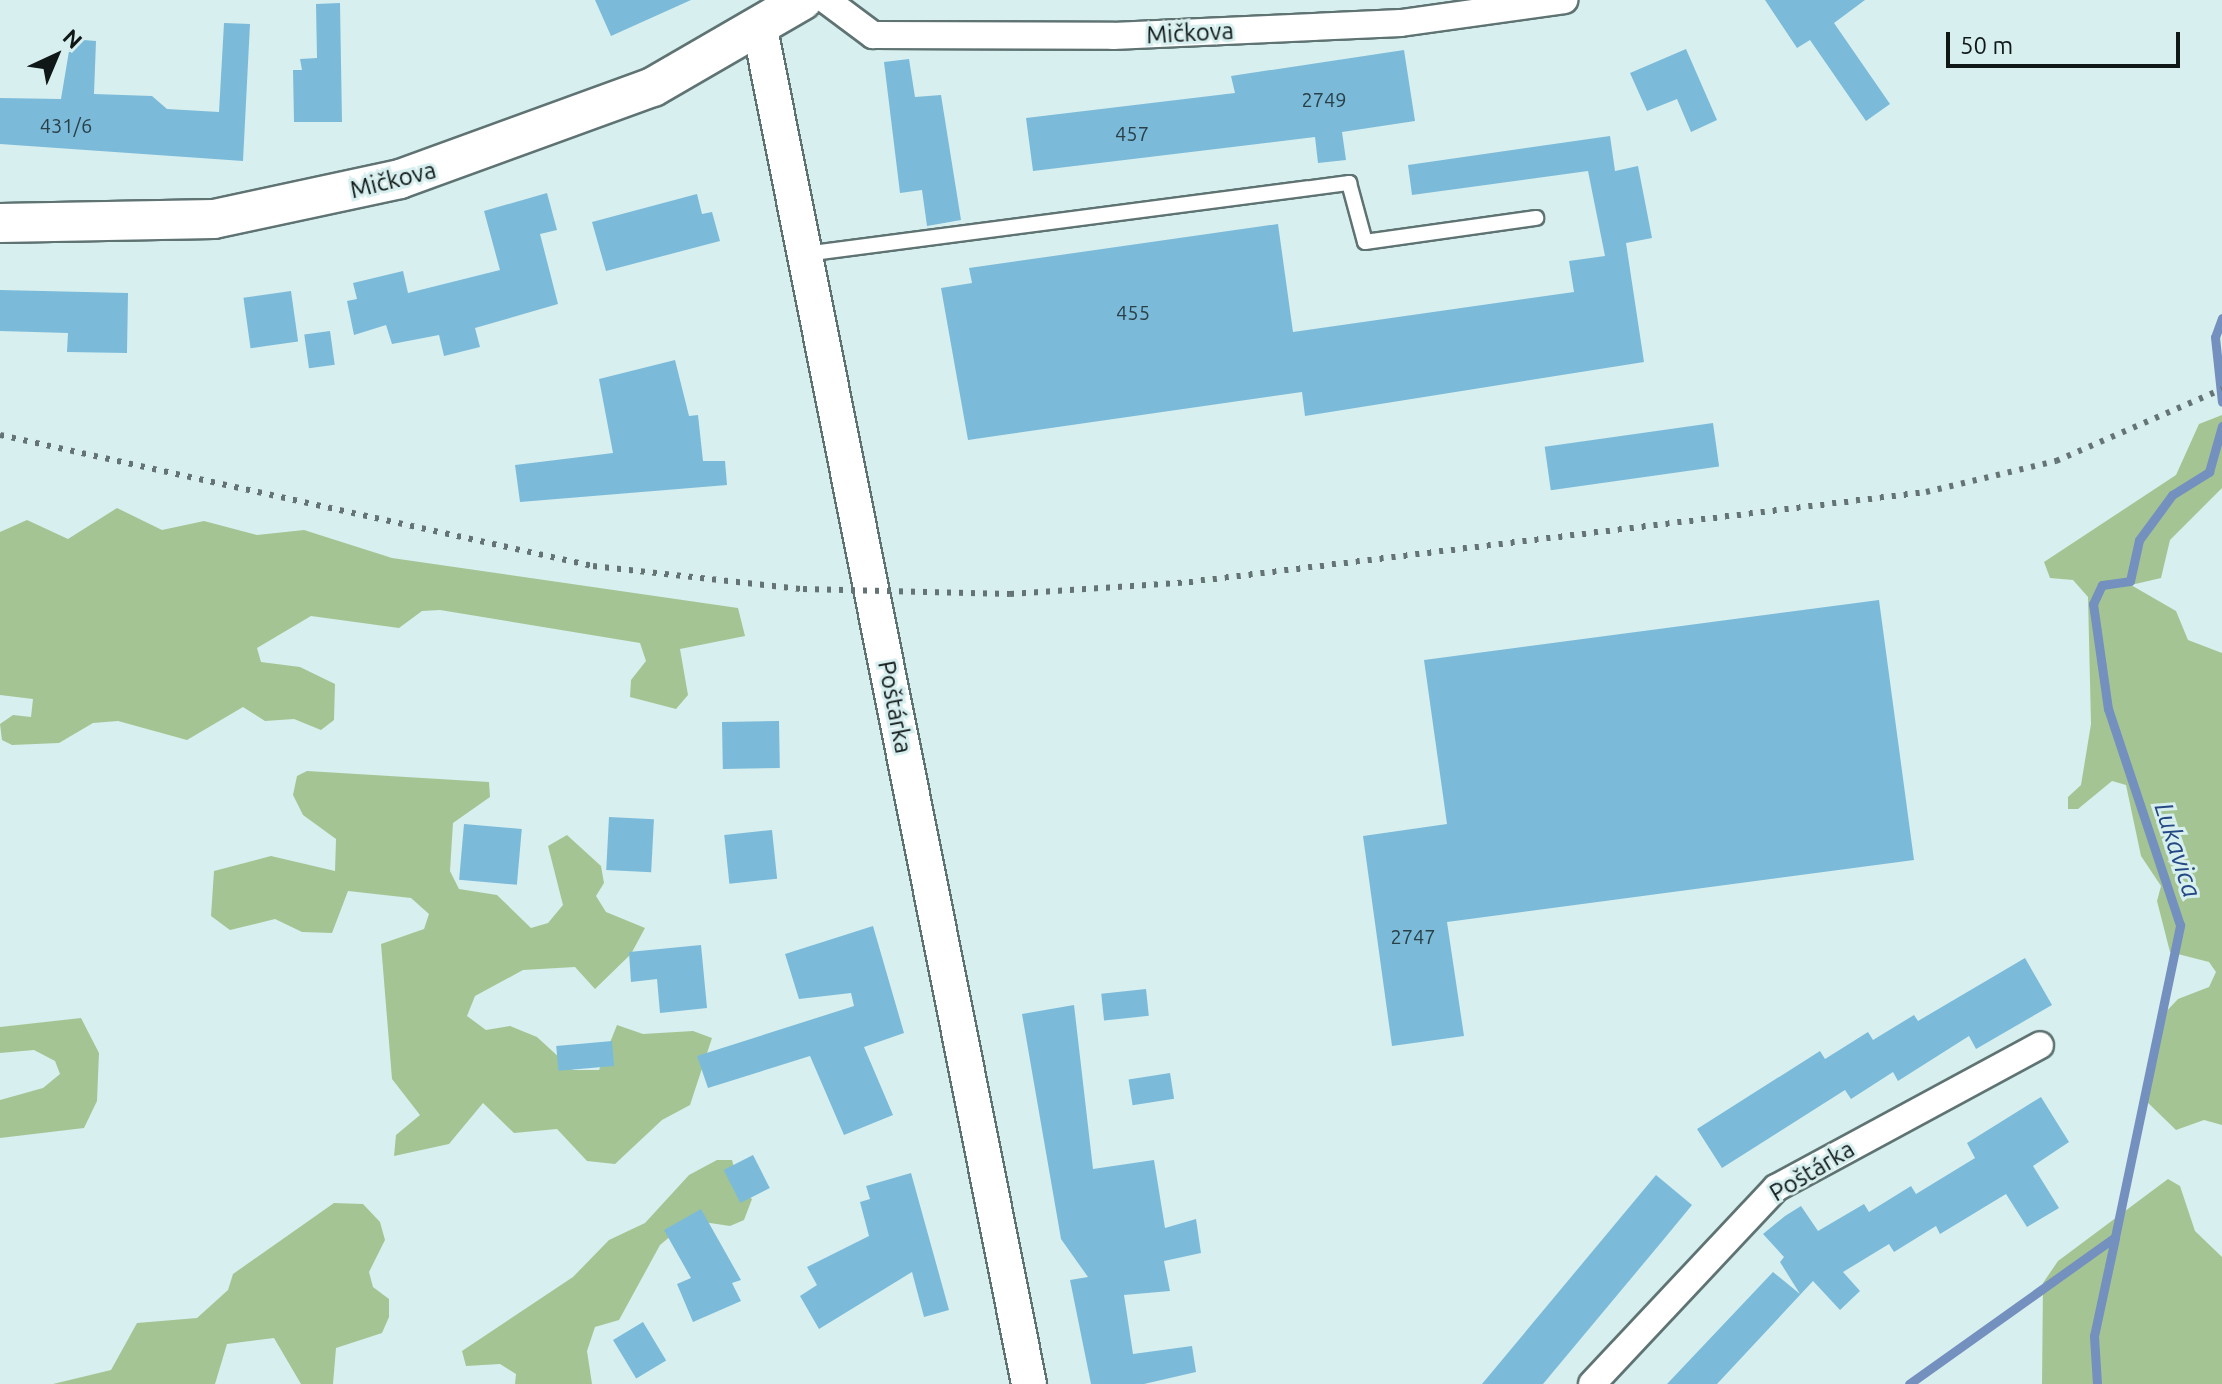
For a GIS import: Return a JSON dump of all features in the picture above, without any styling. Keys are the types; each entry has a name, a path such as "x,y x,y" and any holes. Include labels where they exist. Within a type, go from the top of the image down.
{"main road":[{"name":"Mičkova","path":"0,223 214,219 400,179 630,96 760,29 803,0"}],"street":[{"name":"Mičkova","path":"826,0 873,35 1113,36 1401,23 1564,0"},
{"name":"Poštárka","path":"760,29 1029,1384"},
{"name":"Poštárka","path":"1592,1384 1776,1188 2040,1045"}],"lane":[{"path":"804,254 1349,183 1365,242 1536,218"}],"green space":[{"path":"2222,415 2222,488 2170,540 2161,578 2131,585 2176,611 2188,640 2222,653 2222,1125 2204,1120 2176,1130 2141,1096 2160,1018 2178,999 2209,987 2216,972 2209,962 2170,952 2157,901 2161,886 2141,856 2126,785 2112,781 2078,809 2068,809 2068,797 2081,785 2091,724 2088,597 2073,580 2050,578 2044,562 2176,475 2199,424"},
{"path":"117,508 162,530 204,521 257,535 304,530 392,558 738,608 745,636 680,649 688,695 676,709 630,697 631,680 646,661 640,643 440,610 422,611 399,628 311,616 257,648 261,662 300,667 335,684 334,720 321,730 294,719 265,721 243,707 187,740 118,721 93,723 59,743 12,745 2,740 0,724 13,715 31,717 33,699 0,695 0,532 27,520 68,539"},
{"path":"307,771 489,782 490,797 453,823 450,871 459,889 497,895 531,928 548,923 563,905 548,846 567,835 601,866 604,883 596,896 606,912 645,928 631,954 595,989 575,967 523,970 475,996 467,1016 486,1030 510,1026 537,1037 573,1070 599,1070 617,1025 643,1034 693,1031 712,1038 690,1105 662,1120 615,1164 587,1161 557,1129 514,1133 483,1103 449,1144 394,1156 396,1135 420,1115 392,1079 381,944 424,929 429,914 411,898 348,891 332,933 302,932 275,919 230,930 211,916 214,871 271,856 335,871 336,839 303,815 293,795 297,776"},
{"path":"81,1018 99,1053 97,1101 84,1128 0,1138 0,1100 43,1088 60,1074 55,1061 34,1050 0,1053 0,1027"},
{"path":"717,1160 732,1160 740,1189 752,1199 744,1220 730,1226 690,1220 660,1245 619,1320 595,1327 587,1351 592,1384 515,1384 516,1374 500,1364 466,1366 462,1351 573,1277 609,1240 645,1223 689,1175"},
{"path":"2168,1179 2180,1186 2195,1231 2222,1257 2222,1384 2042,1384 2043,1283 2058,1261"},
{"path":"334,1203 363,1204 380,1222 385,1240 369,1272 373,1287 389,1299 389,1317 382,1333 336,1348 333,1384 301,1384 274,1338 227,1344 215,1384 53,1384 111,1370 137,1323 197,1318 228,1290 233,1274"}],"building":[{"path":"595,0 691,0 611,36"},
{"path":"1765,0 1865,0 1834,23 1890,104 1866,121 1810,40 1797,48"},
{"path":"340,3 342,122 294,122 293,70 302,70 300,59 317,58 316,4"},
{"path":"224,23 250,24 243,161 0,144 0,98 61,99 71,39 96,41 94,94 152,96 167,109 219,112"},
{"path":"1686,49 1717,120 1691,132 1677,99 1647,111 1630,73"},
{"path":"1404,50 1415,121 1342,132 1346,160 1318,163 1315,137 1033,171 1026,118 1235,93 1231,76"},
{"path":"909,59 915,97 941,95 961,220 927,226 922,190 900,193 884,62"},
{"path":"1610,136 1615,171 1638,166 1652,238 1626,243 1644,362 1305,416 1302,392 968,440 941,288 972,283 969,268 1278,224 1293,332 1574,292 1569,261 1605,256 1588,171 1412,195 1408,165"},
{"path":"547,193 557,230 540,234 558,304 475,328 480,347 444,356 439,335 392,344 386,325 354,335 347,301 357,299 353,283 403,271 408,293 500,270 484,211"},
{"path":"697,194 702,214 712,212 720,241 606,271 592,222"},
{"path":"0,290 128,293 127,353 67,352 68,333 0,331"},
{"path":"291,291 298,342 251,348 243,298"},
{"path":"330,331 335,365 309,368 304,335"},
{"path":"675,360 689,416 698,415 703,461 725,461 727,485 520,502 515,465 613,453 599,379"},
{"path":"1713,423 1719,467 1551,490 1545,447"},
{"path":"1879,600 1914,860 1447,922 1464,1036 1392,1046 1363,836 1447,824 1424,660"},
{"path":"779,721 780,768 723,769 722,722"},
{"path":"609,817 654,819 651,872 606,870"},
{"path":"464,824 522,829 517,885 459,880"},
{"path":"772,830 777,879 729,884 724,835"},
{"path":"873,926 904,1033 864,1047 893,1115 844,1135 810,1056 708,1088 697,1056 854,1006 851,993 799,999 785,954"},
{"path":"701,945 707,1008 660,1013 657,979 631,982 629,952"},
{"path":"2025,958 2052,1005 1976,1049 1969,1036 1898,1081 1893,1072 1851,1099 1845,1090 1722,1168 1697,1129 1820,1051 1825,1059 1868,1032 1873,1040 1914,1015 1918,1021"},
{"path":"1146,989 1149,1016 1104,1021 1101,994"},
{"path":"1074,1005 1093,1169 1154,1160 1165,1228 1196,1219 1201,1253 1164,1261 1170,1291 1124,1295 1133,1354 1192,1346 1196,1372 1144,1384 1091,1384 1070,1280 1088,1277 1061,1239 1022,1014"},
{"path":"612,1041 614,1066 558,1071 556,1046"},
{"path":"1170,1073 1174,1099 1133,1105 1129,1080"},
{"path":"2041,1097 2069,1142 2033,1166 2059,1208 2027,1227 2006,1194 1940,1234 1936,1226 1894,1252 1889,1244 1843,1272 1860,1291 1840,1310 1813,1281 1717,1384 1667,1384 1773,1272 1800,1294 1780,1262 1784,1257 1763,1234 1785,1216 1801,1206 1818,1231 1864,1204 1869,1212 1911,1186 1916,1194 1975,1158 1967,1143"},
{"path":"753,1155 770,1188 740,1203 724,1170"},
{"path":"911,1173 949,1310 924,1317 912,1272 819,1329 800,1296 817,1285 807,1267 869,1236 860,1202 870,1199 866,1186"},
{"path":"1656,1175 1692,1205 1664,1239 1543,1384 1482,1384"},
{"path":"701,1209 741,1280 732,1283 741,1301 693,1322 677,1284 691,1278 664,1230"},
{"path":"643,1322 666,1361 636,1379 613,1340"}],"waterway":[{"name":"Lukavica","path":"2222,318 2215,337 2222,402"},
{"name":"Lukavica","path":"1909,1384 2115,1237 2180,925 2108,709 2093,604 2102,585 2130,581 2139,540 2172,495 2209,472 2222,426"},
{"path":"2097,1384 2094,1336 2115,1238"}],"railway":[{"path":"0,435 593,566 803,589 1010,594 1189,582 1926,492 2056,461 2222,389"}]}
